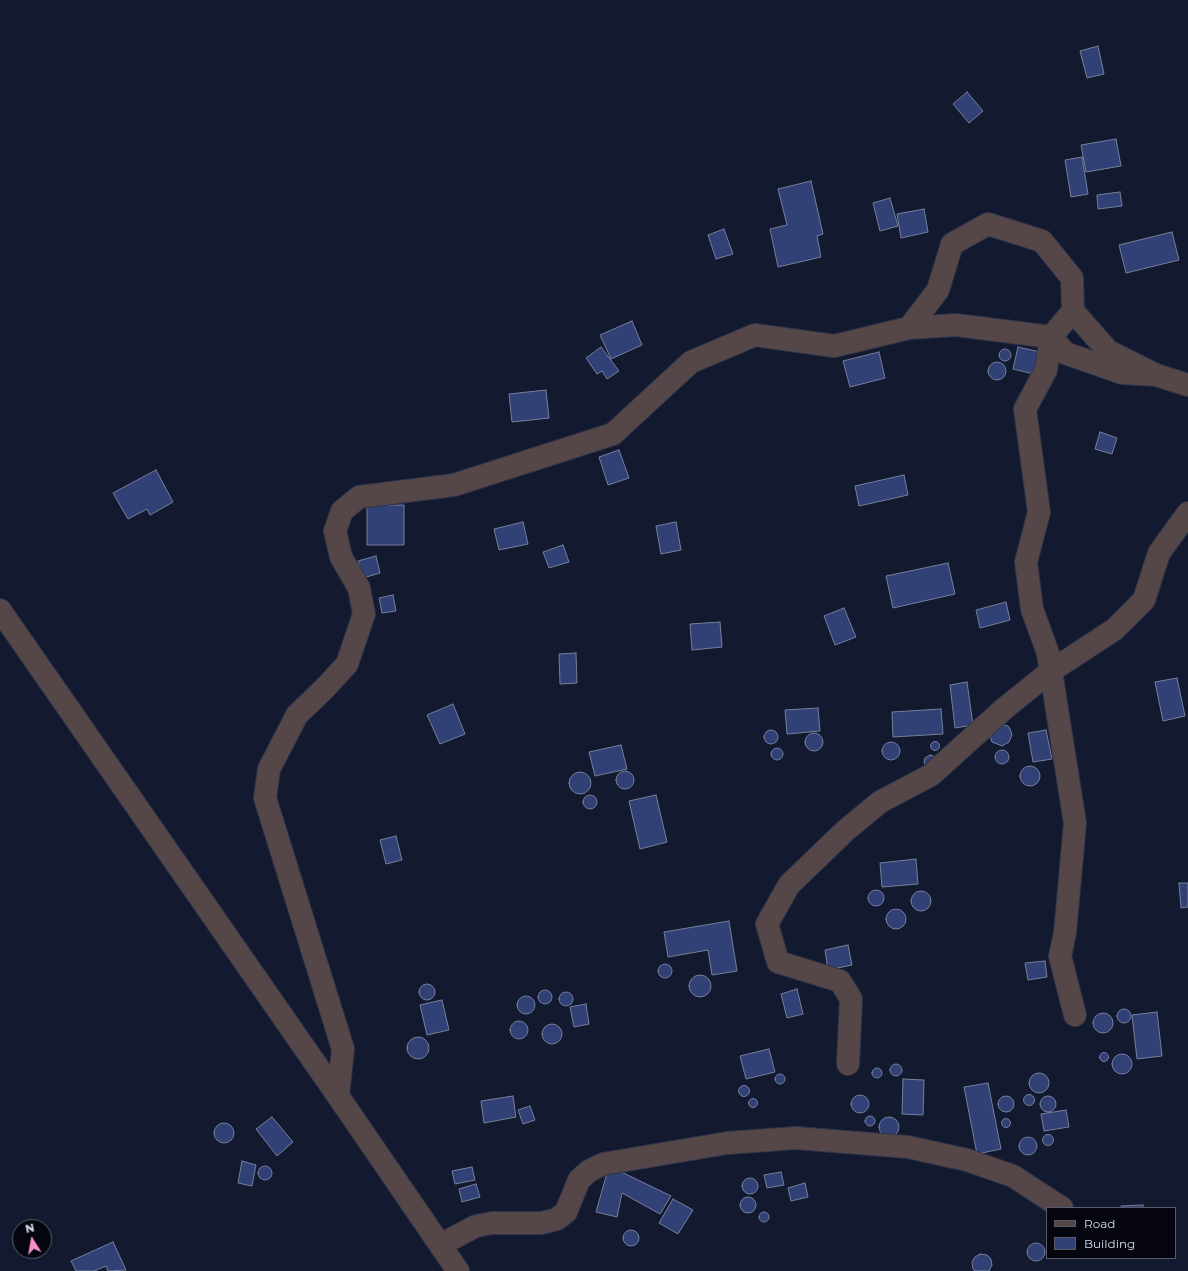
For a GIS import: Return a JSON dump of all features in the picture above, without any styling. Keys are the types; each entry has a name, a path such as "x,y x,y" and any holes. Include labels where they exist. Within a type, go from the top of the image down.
{"street":[{"path":"909,328 938,290 952,244 988,224 1042,241 1072,278 1073,311 1108,351 1156,375 1188,385"},
{"path":"1073,311 1051,337 1046,370 1025,409 1039,512 1026,562 1032,609 1048,653 1075,824 1065,933 1060,956 1075,1016"},
{"path":"338,1096 343,1049 265,798 269,769 297,715 347,664 364,614 359,588 341,557 335,531 342,511 359,497 454,485 614,434 691,362 756,335 834,346 909,328 956,325 1051,337 1065,353 1122,373 1156,375"},
{"path":"848,1064 851,999 840,981 778,962 767,924 789,885 845,831 880,802 931,775 1005,708 1051,671 1116,629 1144,600 1159,552 1188,513"},
{"path":"0,610 458,1271"},
{"path":"440,1245 476,1226 492,1223 542,1223 557,1219 566,1212 579,1180 589,1171 603,1164 728,1143 796,1138 908,1146 968,1160 1013,1176 1060,1207"}],"building":[{"path":"1098,46 1104,74 1087,78 1080,51"},
{"path":"967,92 983,111 969,123 953,104"},
{"path":"1116,139 1121,166 1086,172 1081,145"},
{"path":"1082,157 1088,194 1071,197 1065,160"},
{"path":"811,181 823,234 817,236 821,257 778,267 770,229 787,225 778,189"},
{"path":"1120,192 1122,206 1098,209 1097,195"},
{"path":"890,198 898,226 880,231 873,203"},
{"path":"924,209 928,232 901,238 897,214"},
{"path":"724,229 733,254 716,259 708,235"},
{"path":"1172,232 1179,260 1126,273 1119,245"},
{"path":"632,321 642,345 611,359 600,335"},
{"path":"601,347 619,371 607,379 602,371 597,374 586,358"},
{"path":"1018,347 1040,352 1034,374 1013,369"},
{"path":"1005,349 1009,351 1011,355 1009,359 1005,361 1001,359 999,355 1001,351"},
{"path":"879,352 885,378 850,387 843,361"},
{"path":"997,362 1003,365 1006,371 1003,377 997,380 991,377 988,371 991,365"},
{"path":"546,390 549,418 512,422 509,394"},
{"path":"1100,432 1117,438 1112,454 1095,449"},
{"path":"619,450 629,478 608,485 599,457"},
{"path":"156,470 173,502 150,515 147,509 128,519 113,493"},
{"path":"904,475 908,495 859,506 855,486"},
{"path":"367,505 404,505 404,545 367,545"},
{"path":"523,522 528,544 499,550 494,529"},
{"path":"676,522 681,550 661,554 656,526"},
{"path":"563,545 569,562 549,568 543,552"},
{"path":"376,556 380,573 363,578 358,561"},
{"path":"948,563 955,594 893,608 886,576"},
{"path":"393,595 396,611 382,613 379,598"},
{"path":"1006,602 1010,620 980,628 976,610"},
{"path":"844,608 856,637 835,645 824,616"},
{"path":"720,622 722,647 692,650 690,624"},
{"path":"576,653 577,683 560,684 559,654"},
{"path":"1177,678 1185,716 1163,721 1155,682"},
{"path":"967,682 973,725 955,728 950,685"},
{"path":"453,704 465,734 440,744 427,715"},
{"path":"818,708 820,731 787,734 785,710"},
{"path":"941,709 943,734 893,737 892,712"},
{"path":"1001,724 1008,726 1012,735 1009,742 1002,746 992,742 990,736"},
{"path":"771,730 776,732 778,737 776,742 771,744 766,742 764,737 766,732"},
{"path":"1046,730 1052,759 1033,762 1028,733"},
{"path":"810,733 818,733 823,738 821,749 818,751 810,751 805,746 805,738"},
{"path":"935,741 940,746 935,751 930,746"},
{"path":"887,742 895,742 900,747 898,758 895,760 887,760 882,755 882,747"},
{"path":"621,745 627,769 595,776 589,752"},
{"path":"779,748 782,749 782,759 775,760 772,759 771,752 772,749"},
{"path":"1002,750 1007,752 1009,757 1007,762 1002,764 997,762 995,757 997,752"},
{"path":"930,755 936,757 926,767 924,762 925,758"},
{"path":"1026,766 1034,766 1040,772 1040,780 1034,786 1026,786 1020,780 1020,772"},
{"path":"625,771 631,774 634,780 631,786 625,789 619,786 616,780 619,774"},
{"path":"580,772 588,775 591,783 588,791 580,794 572,791 569,783 572,775"},
{"path":"587,795 593,795 597,799 597,805 593,809 587,809 583,805 583,799"},
{"path":"656,795 667,842 640,849 629,801"},
{"path":"396,836 402,860 386,864 380,840"},
{"path":"916,859 918,884 882,887 880,863"},
{"path":"1179,883 1188,883 1188,907 1181,908"},
{"path":"876,890 882,892 884,898 882,904 876,906 870,904 868,898 870,892"},
{"path":"921,891 928,894 931,901 928,908 921,911 914,908 911,901 914,894"},
{"path":"892,909 900,909 906,915 906,923 900,929 892,929 886,923 886,915"},
{"path":"729,921 737,971 712,975 708,950 668,957 664,932"},
{"path":"848,945 852,965 828,970 825,950"},
{"path":"1045,961 1047,977 1028,980 1025,963"},
{"path":"665,964 670,966 672,971 670,976 665,978 660,976 658,971 660,966"},
{"path":"700,975 708,978 711,986 708,994 700,997 692,994 689,986 692,978"},
{"path":"424,984 430,984 435,989 433,998 430,1000 424,1000 419,995 419,989"},
{"path":"797,989 803,1014 787,1018 781,994"},
{"path":"545,990 550,992 552,997 550,1002 545,1004 540,1002 538,997 540,992"},
{"path":"563,992 569,992 573,996 573,1002 569,1006 563,1006 559,1002 559,996"},
{"path":"522,996 530,996 535,1001 533,1012 530,1014 522,1014 517,1009 517,1001"},
{"path":"442,1000 449,1030 427,1035 420,1005"},
{"path":"586,1004 589,1024 574,1027 570,1007"},
{"path":"1124,1009 1129,1011 1131,1016 1129,1021 1124,1023 1119,1021 1117,1016 1119,1011"},
{"path":"1157,1012 1162,1056 1137,1059 1132,1015"},
{"path":"1103,1013 1110,1016 1113,1023 1110,1030 1103,1033 1096,1030 1093,1023 1096,1016"},
{"path":"519,1021 525,1024 528,1030 525,1036 519,1039 513,1036 510,1030 513,1024"},
{"path":"552,1024 559,1027 562,1034 559,1041 552,1044 545,1041 542,1034 545,1027"},
{"path":"418,1037 426,1040 429,1048 426,1056 418,1059 410,1056 407,1048 410,1040"},
{"path":"769,1049 775,1072 746,1079 740,1056"},
{"path":"1104,1052 1109,1057 1104,1062 1099,1057"},
{"path":"1122,1054 1129,1057 1132,1064 1129,1071 1122,1074 1115,1071 1112,1064 1115,1057"},
{"path":"898,1064 901,1065 901,1075 894,1076 891,1075 890,1068 891,1065"},
{"path":"877,1068 882,1073 877,1078 872,1073"},
{"path":"1039,1073 1046,1076 1049,1083 1046,1090 1039,1093 1032,1090 1029,1083 1032,1076"},
{"path":"780,1074 785,1079 780,1084 775,1079"},
{"path":"903,1079 924,1080 923,1115 902,1114"},
{"path":"988,1083 1001,1149 977,1154 964,1087"},
{"path":"742,1086 746,1086 748,1087 748,1095 742,1096 739,1093 739,1089"},
{"path":"860,1095 866,1098 869,1104 866,1110 860,1113 854,1110 851,1104 854,1098"},
{"path":"1027,1095 1031,1095 1033,1096 1033,1104 1027,1105 1024,1102 1024,1098"},
{"path":"513,1096 516,1117 484,1123 481,1101"},
{"path":"1003,1096 1009,1096 1014,1101 1012,1110 1009,1112 1003,1112 998,1107 998,1101"},
{"path":"1048,1096 1054,1098 1056,1104 1054,1110 1048,1112 1042,1110 1040,1104 1042,1098"},
{"path":"751,1099 755,1099 757,1103 755,1107 751,1107 749,1105 749,1101"},
{"path":"530,1106 535,1120 523,1124 518,1110"},
{"path":"1066,1110 1069,1127 1044,1131 1041,1114"},
{"path":"868,1116 872,1116 874,1117 874,1125 868,1126 865,1123 865,1119"},
{"path":"272,1117 293,1142 277,1156 256,1129"},
{"path":"889,1117 896,1120 899,1127 896,1134 889,1137 882,1134 879,1127 882,1120"},
{"path":"1006,1118 1011,1123 1006,1128 1001,1123"},
{"path":"224,1123 231,1126 234,1133 231,1140 224,1143 217,1140 214,1133 217,1126"},
{"path":"1048,1134 1052,1136 1054,1140 1052,1144 1048,1146 1044,1144 1042,1140 1044,1136"},
{"path":"1024,1137 1032,1137 1037,1142 1035,1153 1032,1155 1024,1155 1019,1150 1019,1142"},
{"path":"242,1161 256,1165 252,1186 238,1183"},
{"path":"265,1166 270,1168 272,1173 270,1178 265,1180 260,1178 258,1173 260,1168"},
{"path":"609,1166 671,1196 660,1214 622,1193 617,1217 596,1212"},
{"path":"472,1167 475,1180 455,1184 452,1171"},
{"path":"781,1172 784,1185 767,1188 764,1175"},
{"path":"750,1178 757,1183 758,1186 753,1193 750,1194 743,1189 742,1186 747,1179"},
{"path":"805,1183 808,1197 791,1201 788,1188"},
{"path":"476,1184 480,1197 462,1202 459,1189"},
{"path":"748,1197 754,1199 756,1205 754,1211 748,1213 742,1211 740,1205 742,1199"},
{"path":"673,1199 693,1210 678,1234 659,1223"},
{"path":"1143,1205 1143,1207 1121,1207"},
{"path":"762,1212 766,1212 768,1213 768,1221 762,1222 759,1219 759,1215"},
{"path":"628,1230 634,1230 639,1235 637,1244 634,1246 628,1246 623,1241 623,1235"},
{"path":"113,1242 126,1270 108,1271 106,1266 94,1271 76,1271 71,1261"},
{"path":"1036,1243 1042,1246 1045,1252 1042,1258 1036,1261 1030,1258 1027,1252 1030,1246"},
{"path":"980,1254 987,1255 991,1259 992,1265 989,1271 975,1271 973,1269 972,1262 975,1257"}]}
